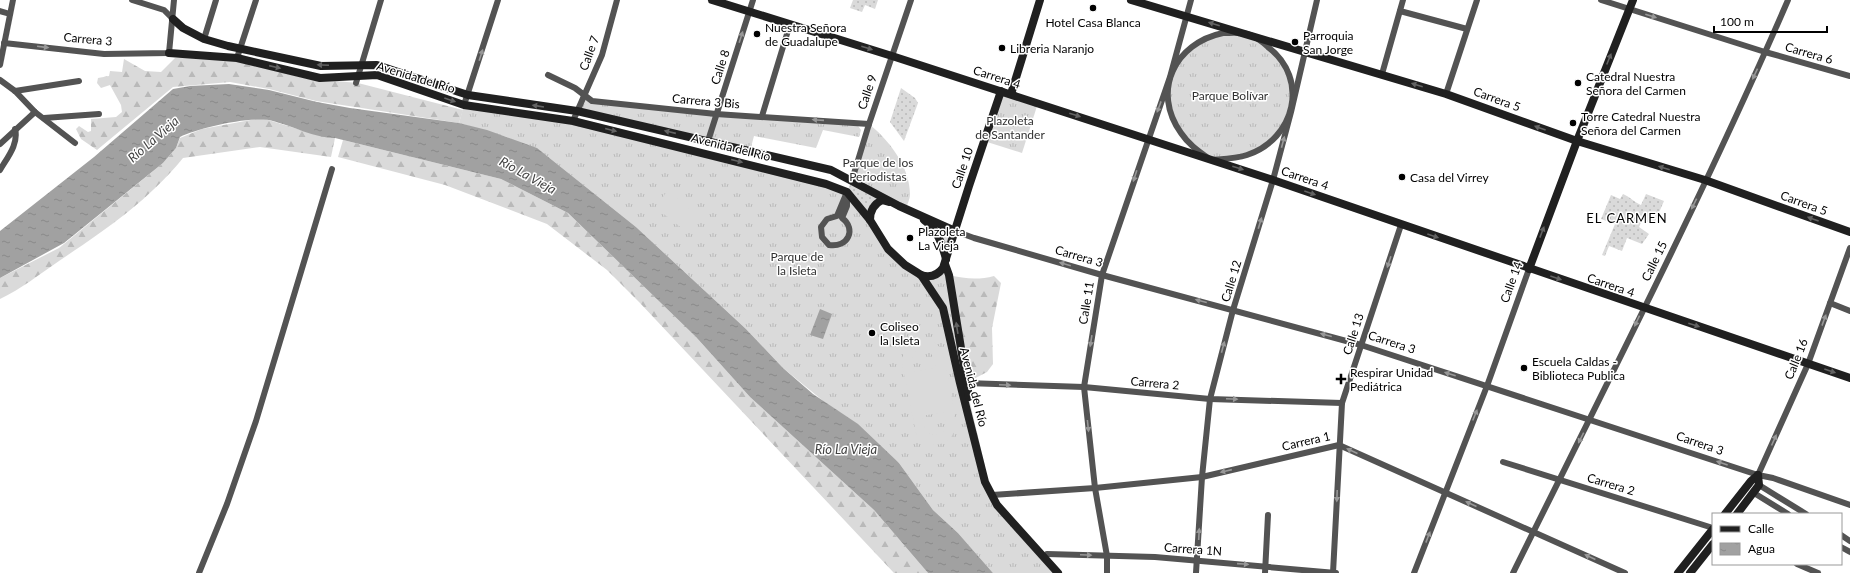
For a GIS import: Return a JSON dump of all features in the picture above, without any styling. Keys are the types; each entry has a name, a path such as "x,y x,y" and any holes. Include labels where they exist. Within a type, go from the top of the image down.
{"main road":[{"name":"Carrera 4","path":"712,0 1011,94 1273,180 1528,269 1850,378"},
{"path":"1011,94 1040,0"},
{"name":"Carrera 5","path":"1131,0 1446,94 1577,141 1705,180 1850,232"},
{"name":"Calle 14","path":"1528,269 1633,0"},
{"name":"Avenida del Río","path":"173,18 183,28 204,39 240,49 321,66 377,64 468,95 577,111 831,170 929,223 940,238 950,275 966,383 988,480 997,505 1058,573"},
{"name":"Avenida del Río","path":"169,53 237,58 320,78 357,79 377,75 464,105 573,121 826,184 847,192 870,220 888,248 905,265 921,275 943,308 984,478 1000,504 1065,573"},
{"name":"Calle 10","path":"946,262 1001,91"},
{"name":"Calle 9","path":"847,192 852,180"},
{"name":"Avenida del Río","path":"870,220 871,210 874,205 882,200 922,216"},
{"name":"Carrera 3","path":"922,216 955,231"},
{"path":"921,275 931,277 936,275 940,272 946,262"},
{"path":"1738,513 1759,485 1758,476"},
{"name":"Calle 16","path":"1726,513 1751,481 1758,476"},
{"path":"1678,573 1712,529"},
{"path":"1690,573 1712,545"}],"street":[{"path":"0,65 13,0"},
{"path":"132,0 164,10 173,18"},
{"path":"169,53 174,0"},
{"path":"204,39 216,0"},
{"path":"237,58 256,0"},
{"path":"357,79 381,0"},
{"path":"464,105 498,0"},
{"name":"Calle 7","path":"573,121 602,56 617,0"},
{"name":"Calle 8","path":"708,141 753,0"},
{"name":"Calle 9","path":"852,180 869,124 911,0"},
{"name":"Calle 11","path":"1107,573 1107,556 1095,488 1084,387 1102,275 1147,139 1170,77 1191,0"},
{"name":"Calle 12","path":"1196,573 1202,477 1210,398 1233,310 1273,180 1291,112 1317,0"},
{"path":"1382,74 1403,0"},
{"path":"1446,94 1477,0"},
{"name":"Carrera 6","path":"1601,0 1765,52 1850,76"},
{"name":"Calle 15","path":"1513,573 1590,420 1705,180 1788,0"},
{"path":"0,11 10,14"},
{"path":"1400,11 1467,29"},
{"path":"762,116 790,24"},
{"path":"1223,33 1248,34 1272,49 1284,64 1291,82 1293,97 1291,112 1278,134 1258,150 1236,158 1211,160 1187,141 1175,124 1169,101 1170,77 1182,56 1200,40 1223,33"},
{"name":"Carrera 3","path":"4,43 104,54 169,53"},
{"name":"Carrera 3 Bis","path":"548,75 574,88 592,101 716,114 869,124"},
{"path":"0,80 15,92 35,112 75,143"},
{"path":"15,92 79,81"},
{"path":"0,144 35,112"},
{"path":"44,118 99,114"},
{"path":"0,170 14,146 17,134 15,129"},
{"path":"199,573 227,504 256,421 332,169"},
{"name":"Calle 9","path":"840,217 847,192"},
{"path":"840,217 849,225 850,235 844,243 839,245 829,245 822,237 821,227 827,219 840,217"},
{"name":"Calle 13","path":"1335,572 1339,445 1342,403 1401,225"},
{"name":"Carrera 3","path":"955,231 1102,275 1361,345 1758,476 1773,478 1850,505"},
{"name":"Calle 16","path":"1758,476 1808,364 1850,248"},
{"name":"Calle 14","path":"1414,573 1487,386 1528,269"},
{"path":"1830,303 1850,311"},
{"name":"Carrera 2","path":"966,383 1084,387 1210,398 1342,403"},
{"name":"Carrera 1","path":"994,495 1095,488 1202,477 1339,445 1625,573"},
{"name":"Carrera 2","path":"1503,462 1712,528"},
{"path":"1759,485 1804,513"},
{"path":"1754,493 1786,513"},
{"path":"1265,573 1268,515"},
{"name":"Carrera 1N","path":"1047,554 1197,560 1335,572"},
{"path":"1799,565 1818,573"}],"green space":[{"path":"853,0 878,0 875,9 865,5 862,12 850,8"},
{"name":"Parque Bolívar","path":"1235,33 1264,43 1284,64 1293,102 1278,134 1247,155 1211,160 1180,133 1168,96 1175,66 1200,40"},
{"path":"203,57 235,60 303,78 358,83 463,110 459,123 316,101 269,89 230,82 173,87 97,150 81,139 76,129 79,126 88,132 91,131 91,119 116,117 122,112 121,105 110,85 101,88 97,83 98,78 109,76 110,71 122,72 124,59 145,71 161,72 175,58"},
{"path":"901,88 915,98 918,103 904,141 890,122"},
{"name":"Plazoleta de Santander","path":"1001,91 1038,103 1022,153 984,141"},
{"path":"584,95 592,101 856,123 861,130 859,137 823,130 816,148 754,136 750,151 577,111"},
{"name":"Parque de la Isleta","path":"464,105 573,121 847,192 888,249 926,277 945,264 967,390 985,466 984,478 997,505 1058,573 993,573 958,533 933,510 899,463 783,368 746,329 636,227 547,156 507,137 459,123"},
{"path":"262,118 317,135 335,138 331,157 260,147 183,158 155,188 125,214 30,281 0,299 0,278 59,248 163,163 176,148 180,138 202,129"},
{"name":"Parque de los Periodistas","path":"869,124 877,130 891,146 902,164 909,184 910,194 906,209 852,180"},
{"path":"343,140 501,179 568,213 696,337 750,397 874,510 928,573 894,573 640,303 607,270 547,224 445,185 338,157"},
{"path":"852,180 955,231 947,260 929,223 886,201 870,213 847,192"},
{"path":"667,191 699,216 687,232 656,208"},
{"path":"1623,194 1641,205 1646,194 1664,201 1654,224 1642,220 1639,227 1649,234 1642,244 1627,238 1622,251 1609,246 1605,256 1602,255 1615,224 1601,219 1611,195 1620,199"},
{"path":"949,275 972,278 994,276 1001,283 992,328 993,364 987,372 966,383"},
{"path":"923,339 931,341 937,345 941,349 945,364 954,413 955,428 953,435 943,443 931,444 925,442 916,433 902,359 907,347 918,340","holes":["920,349 927,350 932,354 936,368 914,372 912,362 913,356","944,412 946,424 943,432 936,435 929,433 925,429 922,416"]}],"water":[{"name":"Río La Vieja","path":"229,84 269,90 317,102 350,108 459,123 487,130 537,148 636,227 746,329 783,368 813,394 858,424 899,463 933,510 958,533 993,573 928,573 874,510 750,397 696,337 568,213 501,179 335,138 311,134 273,121 253,120 226,123 188,133 180,137 176,148 163,163 64,243 0,278 0,231 94,157 173,89 190,86"},
{"path":"820,309 832,314 823,339 810,335"}],"place":[{"name":"Hotel Casa Blanca","path":"1093,8"},
{"name":"Nuestra Señora de Guadalupe","path":"757,34"},
{"name":"Parroquia San Jorge","path":"1295,42"},
{"name":"Libreria Naranjo","path":"1002,48"},
{"name":"Catedral Nuestra Señora del Carmen","path":"1578,83"},
{"name":"Torre Catedral Nuestra Señora del Carmen","path":"1573,123"},
{"name":"Casa del Virrey","path":"1402,177"},
{"name":"Plazoleta La Vieja","path":"910,238"},
{"name":"Coliseo la Isleta","path":"872,333"},
{"name":"Escuela Caldas - Biblioteca Publica","path":"1524,368"},
{"name":"Respirar Unidad Pediátrica","path":"1341,379"}],"district":[{"name":"EL CARMEN","path":"1627,218"}]}
